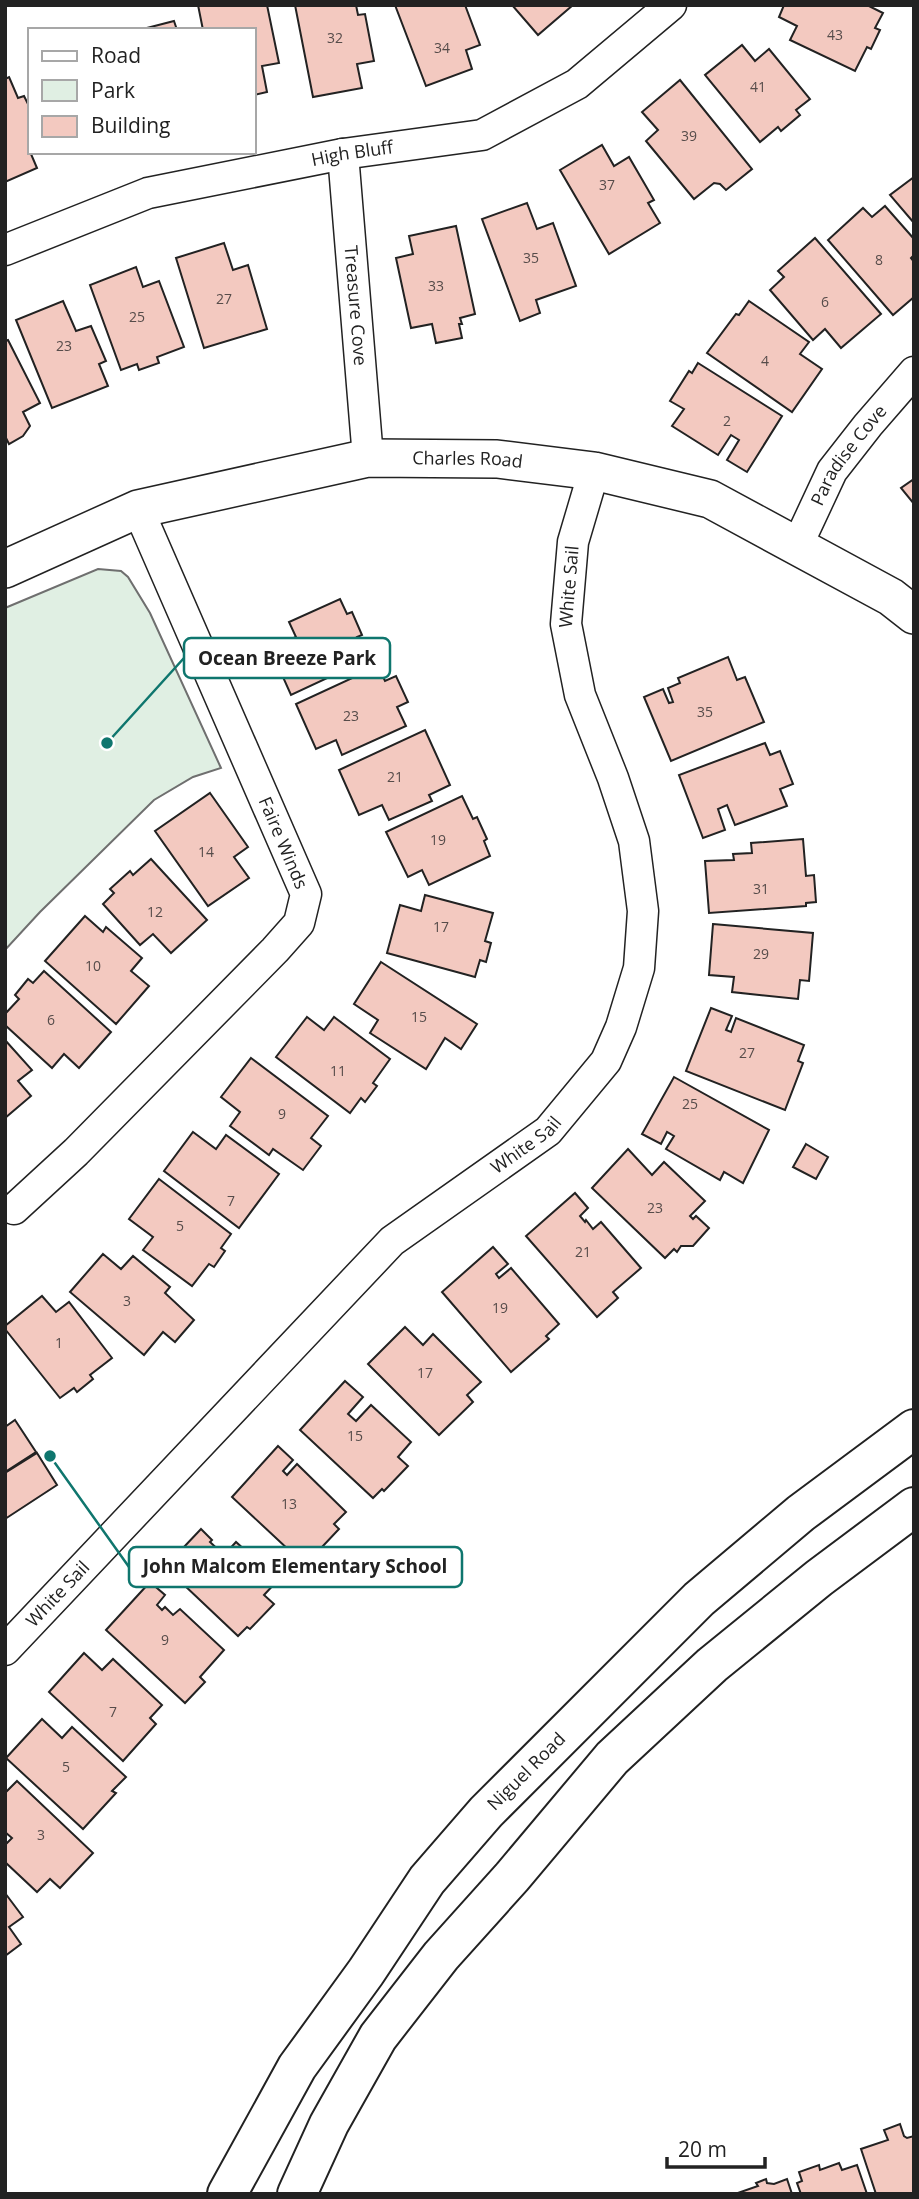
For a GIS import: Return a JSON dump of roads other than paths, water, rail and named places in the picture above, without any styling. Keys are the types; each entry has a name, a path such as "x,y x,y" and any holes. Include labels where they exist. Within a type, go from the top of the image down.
{"main road":[{"name":"Niguel Road","path":"227,2194 297,2067 366,1972 427,1880 486,1812 699,1599 801,1513 914,1429"},
{"path":"297,2194 329,2124 378,2037 440,1955 512,1877 612,1758 712,1665 819,1578 914,1507"}],"street":[{"name":"High Bluff","path":"5,250 148,193 343,154 482,135 578,84 671,5"},
{"name":"Treasure Cove","path":"343,154 368,458"},
{"name":"Paradise Cove","path":"797,546 832,471 914,372"},
{"name":"Charles Road","path":"5,569 138,509 368,458 498,459 594,471 710,499 891,597 914,615"},
{"name":"White Sail","path":"5,1650 392,1241 548,1131 606,1061 621,1027 639,968 643,911 634,841 613,778 580,695 566,624 573,542 594,471"},
{"name":"Faire Winds","path":"13,1209 76,1152 275,950 299,923 306,894 138,509"}],"place":[{"name":"Ocean Breeze Park","path":"107,743"},
{"name":"John Malcom Elementary School","path":"50,1456"}]}
